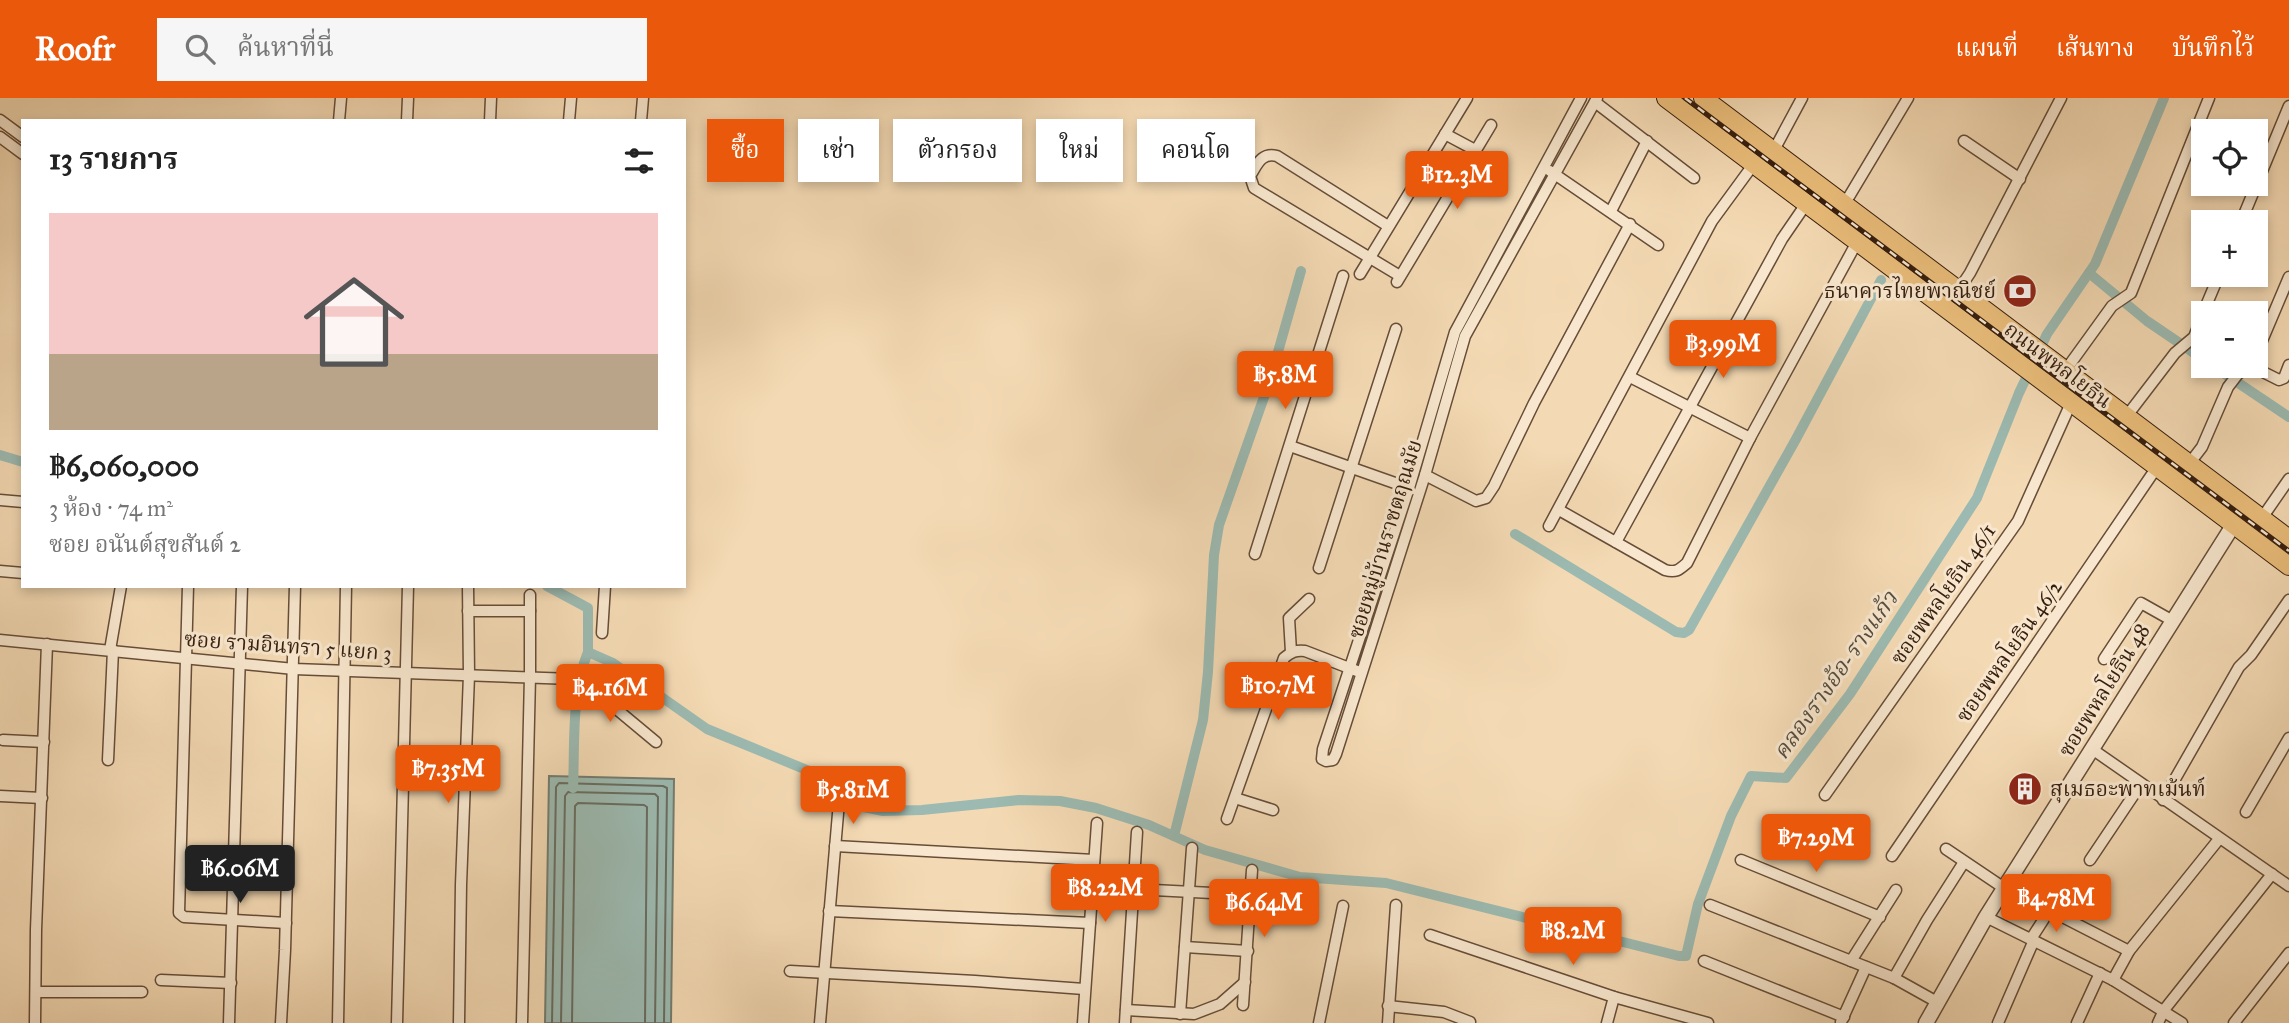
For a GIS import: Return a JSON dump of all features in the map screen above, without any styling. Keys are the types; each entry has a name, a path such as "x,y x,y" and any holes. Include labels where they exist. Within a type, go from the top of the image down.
{"main road":[{"name":"ถนนพหลโยธิน","path":"1667,98 2289,566"},
{"name":"ถนนพหลโยธิน","path":"1703,98 2289,539"},
{"path":"1892,269 1903,249"},
{"path":"2238,527 2258,515"}],"street":[{"path":"339,119 341,98"},
{"path":"407,119 408,98"},
{"path":"490,119 491,98"},
{"path":"569,119 571,98"},
{"path":"641,119 643,98"},
{"path":"1360,274 1467,98"},
{"name":"ซอยหมู่บ้านราชตฤณมัย","path":"1581,98 1459,321 1451,341 1439,411 1425,475 1336,754 1333,760 1326,761 1322,759 1323,749 1378,580 1409,488 1439,411 1465,336 1596,100"},
{"path":"1773,152 1802,98"},
{"path":"1844,205 1908,98"},
{"path":"1958,290 1970,273 2020,180 2061,98"},
{"path":"2065,371 2112,306 2131,293 2209,98"},
{"path":"1596,100 1694,178"},
{"path":"2246,210 2289,106"},
{"path":"0,120 21,136"},
{"path":"1388,226 1277,156 1268,155 1261,159 1251,176 1254,188 1370,257 1398,279 1491,125"},
{"path":"1445,134 1475,150"},
{"path":"0,137 21,153"},
{"path":"1611,211 1647,141"},
{"path":"1964,141 2020,180"},
{"path":"1549,526 1712,221 1753,165"},
{"path":"1545,167 1658,245"},
{"path":"1616,542 1782,239 1806,204"},
{"path":"1425,475 1476,500 1486,498 1630,224"},
{"path":"1559,510 1665,570 1673,572 1687,563 1750,438 1857,242"},
{"path":"1255,554 1343,276"},
{"path":"2268,327 2289,277"},
{"path":"1319,568 1396,329"},
{"path":"2126,417 2175,353 2191,340"},
{"path":"2268,374 2279,380 2284,378 2289,365"},
{"path":"1630,377 1750,438"},
{"path":"2189,464 2202,447 2228,387 2235,378"},
{"name":"ซอยพหลโยธิน 46/1","path":"1825,795 2018,521 2071,403"},
{"path":"1290,446 1409,488"},
{"name":"ซอยพหลโยธิน 46/2","path":"1892,856 2157,467"},
{"path":"2258,515 2289,479"},
{"path":"0,500 21,502"},
{"name":"ซอยพหลโยธิน 48","path":"1926,1023 2004,888 2173,621 2238,527"},
{"path":"0,571 21,573"},
{"path":"1378,580 1391,586"},
{"path":"108,760 111,650 121,588"},
{"path":"188,588 179,913 184,916 233,921 286,923"},
{"path":"229,1023 242,588"},
{"path":"281,1023 295,588"},
{"path":"338,1023 346,588"},
{"path":"397,1023 408,588"},
{"path":"460,1023 461,884 469,675 468,588"},
{"path":"602,633 606,588"},
{"path":"522,1023 530,595"},
{"path":"1290,652 1289,618 1308,599"},
{"path":"2163,800 2239,667 2251,656 2289,600"},
{"path":"2104,659 2141,603 2173,621"},
{"path":"468,611 530,611"},
{"name":"ซอย รามอินทรา 5 แยก 3","path":"0,640 294,668 530,676 578,681 656,742"},
{"path":"35,1023 47,644"},
{"path":"1227,819 1284,658 1290,652 1306,651 1363,674"},
{"path":"2246,812 2289,738"},
{"path":"3,740 44,742"},
{"path":"2092,749 2289,886"},
{"path":"2090,860 2141,784"},
{"path":"0,796 42,798"},
{"path":"1235,798 1273,810"},
{"path":"820,1023 839,802"},
{"path":"1083,1023 1097,823"},
{"path":"1125,1023 1137,832"},
{"path":"2113,980 2129,951 2219,839"},
{"path":"835,846 1094,859"},
{"path":"1180,1014 1192,848"},
{"path":"1946,849 2004,888"},
{"path":"1741,860 1880,917"},
{"path":"1894,978 1964,862"},
{"path":"1243,1005 1252,870"},
{"path":"2158,1023 2164,1010 2272,874"},
{"path":"1134,889 1251,895"},
{"path":"1851,961 1896,890"},
{"path":"1388,1023 1396,905"},
{"path":"1710,905 1894,978 1937,1002"},
{"path":"1319,1023 1343,906"},
{"path":"829,911 1090,923"},
{"path":"1997,1023 2032,940 2047,914 2053,912 2129,951"},
{"path":"1986,917 2113,980 2182,1023"},
{"path":"1430,935 1614,997 1708,1023"},
{"path":"1185,947 1248,951"},
{"path":"2234,1023 2289,953"},
{"path":"1704,961 1842,1020 1866,967"},
{"path":"790,971 1084,989"},
{"path":"2077,1023 2100,973"},
{"path":"161,980 231,983"},
{"path":"1126,1010 1194,1014 1220,1004 1245,982"},
{"path":"36,992 142,992"},
{"path":"1607,1023 1614,997"},
{"path":"1388,1006 1470,1022"}],"water":[{"path":"549,776 674,779 671,1023 545,1023"}],"waterway":[{"name":"คลองรางอ้อ-รางแก้ว","path":"551,588 588,608 588,652 613,663 707,729 819,775 864,807 883,811 922,810 1019,800 1060,801 1096,808 1149,825 1205,850 1300,877 1386,883 1686,956 1698,904 1731,816 1751,776 1786,778 1850,694 1977,498 2019,393 2047,334 2095,264 2164,98"},
{"path":"1174,836 1203,720 1214,555 1219,525 1270,380 1301,271"},
{"path":"2089,273 2147,321 2191,351"},
{"path":"1515,534 1676,632 1684,633 1689,630 1881,280"},
{"path":"2231,378 2289,417"},
{"name":"คลองรางอ้อ-รางแก้ว","path":"0,455 21,461"},
{"path":"573,788 576,701 588,652"}],"railway":[{"path":"1685,98 2289,551"}],"place":[{"name":"ธนาคารไทยพาณิชย์","path":"2020,291"},
{"name":"สุเมธอะพาทเม้นท์","path":"2025,789"}]}
